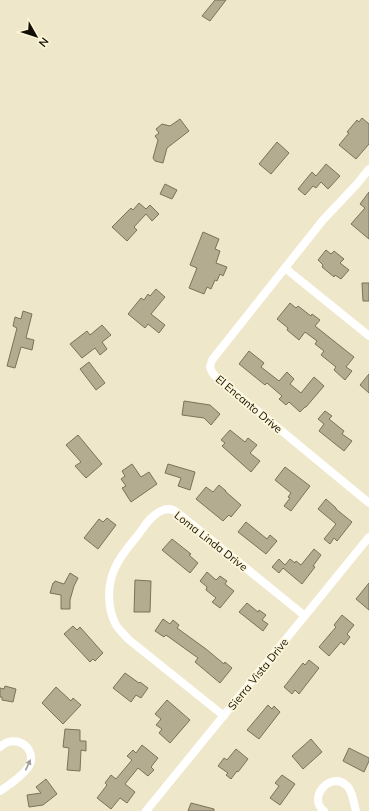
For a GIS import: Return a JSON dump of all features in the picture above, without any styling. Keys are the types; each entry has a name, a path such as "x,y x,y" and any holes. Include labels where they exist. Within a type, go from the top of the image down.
{"street":[{"name":"El Encanto Drive","path":"369,169 323,220 212,360 210,367 215,376 369,503"},
{"path":"285,268 369,336"},
{"name":"Loma Linda Drive","path":"224,716 128,639 117,626 112,615 109,596 111,580 115,567 151,518 159,511 165,509 174,510 305,616"},
{"name":"Sierra Vista Drive","path":"146,811 369,537"},
{"path":"0,747 3,743 8,741 19,742 24,744 28,749 31,759 28,768 24,773 0,791"},
{"path":"324,811 319,805 317,799 318,793 327,783 334,781 346,784 349,788 356,811"}],"building":[{"path":"215,0 226,0 210,21 202,16"},
{"path":"362,118 369,124 369,144 356,159 339,145 357,120 359,122"},
{"path":"180,119 189,131 167,148 163,163 155,161 153,158 158,140 155,136 159,133 156,129 162,124 170,126"},
{"path":"277,142 289,153 271,174 259,164"},
{"path":"326,164 340,176 328,189 321,182 316,188 313,186 305,195 298,189 312,172 316,176"},
{"path":"165,184 177,190 172,199 160,194"},
{"path":"369,192 369,239 351,224 365,208 360,204"},
{"path":"139,203 146,209 150,205 159,214 152,221 146,214 134,227 137,230 127,241 112,227 131,208 133,210"},
{"path":"203,232 219,239 215,249 220,251 216,263 227,267 223,276 220,274 217,281 215,280 211,289 207,287 204,294 189,288 197,268 190,265"},
{"path":"326,250 331,254 334,251 344,259 340,263 349,270 341,279 335,275 334,277 322,267 323,265 318,260"},
{"path":"362,283 369,283 369,301 363,301"},
{"path":"156,289 165,297 151,314 165,325 159,333 148,324 145,328 128,314 141,298 144,300 148,294 150,296"},
{"path":"290,303 296,308 298,306 311,316 312,314 320,320 315,326 354,357 346,367 352,371 345,380 334,370 336,367 321,355 324,351 315,344 317,341 305,332 299,340 277,319"},
{"path":"23,311 32,314 26,338 34,340 32,350 21,347 15,368 7,366 17,328 13,326 15,317 21,319"},
{"path":"102,325 111,335 102,342 107,349 100,355 95,348 82,358 70,344 87,331 90,335"},
{"path":"249,351 264,363 261,367 279,381 287,372 294,379 290,384 301,393 314,377 324,386 300,412 289,402 286,405 279,399 282,396 267,383 265,385 239,364"},
{"path":"89,362 105,383 96,390 80,369"},
{"path":"369,374 369,393 360,385"},
{"path":"184,401 210,405 220,414 211,425 204,418 182,415"},
{"path":"325,411 332,416 329,419 344,431 342,434 352,441 344,451 319,431 324,424 318,419"},
{"path":"230,430 245,442 248,438 257,445 250,453 260,461 251,472 222,446 225,443 221,440"},
{"path":"78,435 102,464 86,478 75,466 81,462 66,445"},
{"path":"132,464 141,477 149,472 157,484 131,502 122,488 126,486 121,479 125,476 122,471"},
{"path":"168,464 195,472 190,490 178,486 181,478 165,473"},
{"path":"285,467 310,486 291,511 284,506 290,498 288,497 291,493 275,480"},
{"path":"219,485 241,505 231,517 229,515 223,521 196,499 206,487 213,492"},
{"path":"326,499 352,522 337,541 334,538 330,544 324,539 336,524 318,509"},
{"path":"107,518 116,525 98,549 84,538 99,519 103,522"},
{"path":"246,522 267,539 270,535 277,541 266,554 238,532"},
{"path":"172,539 191,554 189,555 198,563 190,573 162,550"},
{"path":"314,549 321,555 313,566 315,567 302,584 283,568 279,573 272,567 279,559 285,565 290,559 301,565"},
{"path":"207,572 216,580 220,576 227,581 225,584 234,591 220,608 212,602 216,598 206,590 207,587 200,581"},
{"path":"70,573 78,578 70,600 70,609 61,609 61,595 50,593 55,581 64,584"},
{"path":"135,580 151,581 150,612 134,612"},
{"path":"369,583 369,610 356,599"},
{"path":"247,603 258,612 259,610 266,615 262,620 268,624 263,631 239,612"},
{"path":"342,615 354,625 347,634 350,637 344,645 341,642 329,656 319,647 336,627 334,625"},
{"path":"163,619 170,624 173,620 179,625 177,628 224,664 225,662 232,668 220,683 195,662 198,658 166,635 164,637 155,631"},
{"path":"73,626 77,630 80,627 103,653 95,661 93,659 90,662 64,634"},
{"path":"309,660 319,668 299,694 295,690 292,694 284,687 303,663 305,665"},
{"path":"125,673 148,688 141,698 136,695 131,702 113,688"},
{"path":"5,686 16,689 13,702 2,700 2,697 0,697 0,688 4,689"},
{"path":"56,687 71,701 73,698 81,705 63,724 42,703"},
{"path":"167,700 190,720 170,743 159,733 162,729 156,725 161,719 155,714"},
{"path":"268,705 272,709 274,706 280,712 259,739 247,730"},
{"path":"65,729 80,730 80,741 86,741 86,751 81,750 80,771 67,770 69,748 63,747"},
{"path":"311,739 322,752 303,769 292,756"},
{"path":"142,745 158,758 151,767 154,770 148,776 138,768 125,784 135,792 127,803 120,798 111,809 97,798 107,785 105,783 111,775 116,779 132,760 127,756 133,750 136,753"},
{"path":"349,748 369,758 364,772 343,761"},
{"path":"236,749 248,759 231,779 226,775 228,773 218,766 224,758 227,760"},
{"path":"282,775 295,784 280,805 270,798 279,786 275,783"},
{"path":"46,779 57,794 43,805 29,807 27,795 41,793 36,787"},
{"path":"191,803 214,809 214,811 188,811"}]}
